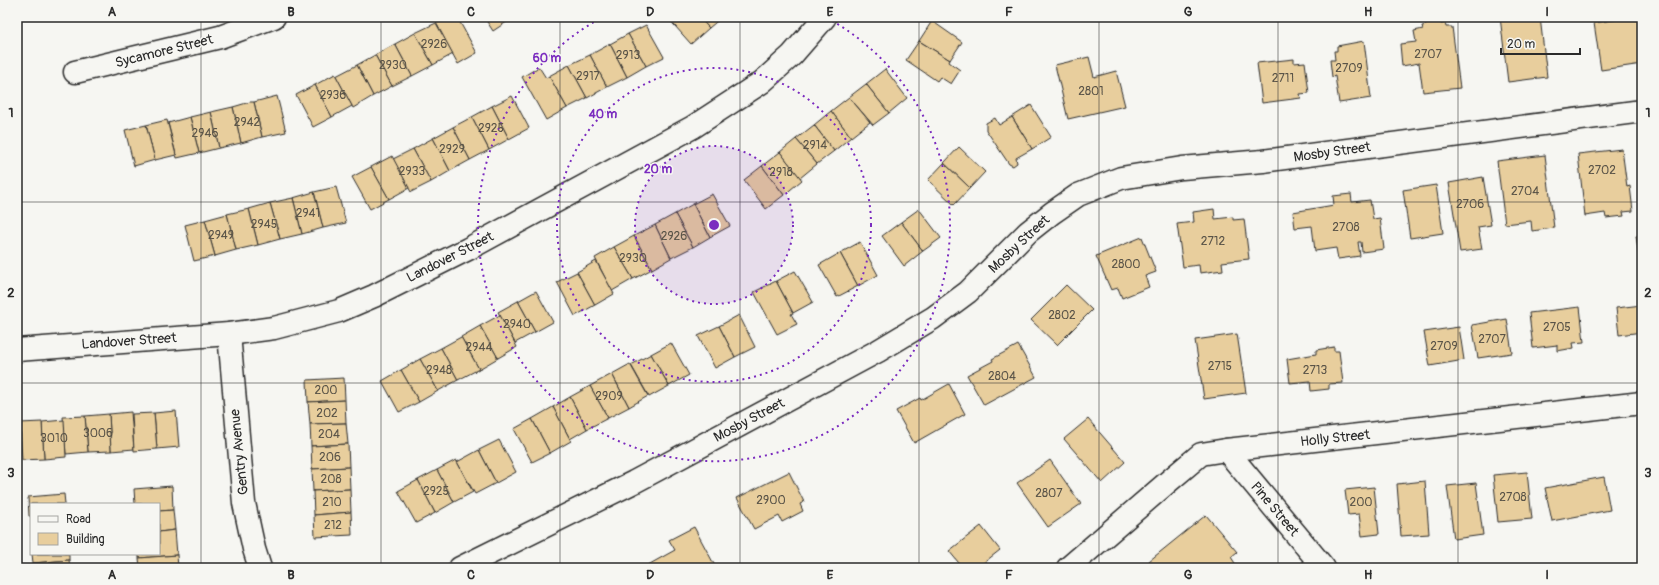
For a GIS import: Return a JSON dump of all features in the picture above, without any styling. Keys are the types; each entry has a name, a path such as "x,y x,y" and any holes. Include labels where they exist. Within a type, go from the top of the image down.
{"street":[{"name":"Sycamore Street","path":"75,72 220,37 274,17"},
{"name":"Landover Street","path":"17,350 229,334 274,328 339,311 374,296 468,249 694,127 736,101 762,82 792,55 825,17"},
{"name":"Mosby Street","path":"460,568 634,482 878,351 933,318 968,292 1028,232 1052,213 1078,195 1121,178 1182,168 1263,161 1642,111"},
{"name":"Gentry Avenue","path":"229,334 244,503 254,549 260,568"},
{"name":"Holly Street","path":"1068,568 1201,454 1642,403"},
{"name":"Pine Street","path":"1226,450 1324,568"}],"building":[{"path":"446,17 457,17 477,53 458,64 436,23"},
{"path":"484,17 510,17 511,19 493,31"},
{"path":"667,17 699,17 709,28 691,44"},
{"path":"699,17 722,17 709,28"},
{"path":"1500,17 1540,17 1547,77 1508,82"},
{"path":"1632,17 1642,17 1642,64 1601,70 1594,23"},
{"path":"1440,18 1441,24 1445,23 1446,27 1452,27 1460,88 1423,92 1419,63 1402,66 1400,44 1416,42 1414,31 1423,29 1422,26 1426,25 1426,20"},
{"path":"932,21 962,42 950,60 919,41"},
{"path":"436,23 453,54 433,65 415,33"},
{"path":"646,25 664,57 646,66 628,34"},
{"path":"415,33 433,65 412,76 395,44"},
{"path":"628,34 646,66 627,77 610,44"},
{"path":"919,41 950,60 949,62 960,70 951,84 940,77 937,81 906,60"},
{"path":"1364,41 1371,98 1339,103 1335,76 1332,77 1330,60 1335,60 1334,51 1337,51 1337,46"},
{"path":"395,44 412,76 392,86 375,55"},
{"path":"610,44 627,77 607,87 590,55"},
{"path":"375,55 392,86 373,96 357,65"},
{"path":"590,55 607,87 587,98 569,65"},
{"path":"1089,57 1094,77 1116,71 1125,106 1068,119 1055,65"},
{"path":"1294,59 1294,63 1305,62 1309,93 1300,94 1301,98 1262,103 1257,63"},
{"path":"357,65 373,96 353,108 336,76"},
{"path":"569,65 587,98 567,108 549,76"},
{"path":"539,67 546,78 549,76 567,108 546,120 522,77"},
{"path":"885,69 907,98 889,113 866,84"},
{"path":"335,74 352,106 332,117 315,85"},
{"path":"866,84 889,113 873,125 849,97"},
{"path":"315,85 332,117 313,127 296,95"},
{"path":"277,96 286,132 262,137 254,102"},
{"path":"512,96 529,128 509,139 492,106"},
{"path":"849,97 870,122 851,137 831,111"},
{"path":"254,102 262,137 241,143 233,107"},
{"path":"1031,105 1051,137 1032,149 1012,117"},
{"path":"492,106 509,139 489,150 472,117"},
{"path":"233,107 241,143 219,148 211,112"},
{"path":"831,111 851,137 834,151 814,125"},
{"path":"211,112 219,148 199,153 190,117"},
{"path":"190,117 199,153 177,158 168,123"},
{"path":"472,117 489,150 470,160 453,127"},
{"path":"1012,117 1032,149 1016,158 1017,163 1013,166 1009,164 986,130 986,123 995,118 999,125"},
{"path":"167,120 176,155 155,160 146,125"},
{"path":"146,125 155,160 134,166 125,130"},
{"path":"814,125 834,151 817,164 796,139"},
{"path":"453,127 470,160 450,171 433,138"},
{"path":"433,138 450,171 431,182 413,149"},
{"path":"796,139 817,164 800,178 780,152"},
{"path":"959,147 985,172 970,188 944,163"},
{"path":"413,149 431,182 411,192 393,159"},
{"path":"1622,149 1627,187 1630,186 1633,211 1623,212 1624,216 1606,218 1605,213 1585,216 1578,154"},
{"path":"780,152 802,180 784,195 762,166"},
{"path":"1545,155 1554,228 1532,231 1531,221 1505,224 1497,161"},
{"path":"392,156 409,188 389,199 371,167"},
{"path":"944,163 970,188 954,205 928,180"},
{"path":"762,166 784,195 766,209 744,180"},
{"path":"371,167 389,199 370,209 352,177"},
{"path":"1483,177 1491,225 1478,227 1482,249 1460,252 1449,183"},
{"path":"1436,185 1443,233 1410,238 1403,190"},
{"path":"336,187 346,223 323,228 314,192"},
{"path":"314,192 323,228 302,234 293,198"},
{"path":"712,194 730,226 710,237 693,204"},
{"path":"1351,194 1352,202 1370,200 1373,219 1380,218 1384,249 1362,252 1361,242 1358,242 1360,256 1338,259 1336,248 1315,251 1312,226 1295,228 1293,212 1334,205 1333,196"},
{"path":"293,198 302,234 280,239 270,203"},
{"path":"270,203 280,239 258,245 249,209"},
{"path":"693,204 710,237 693,247 675,214"},
{"path":"249,209 258,245 236,250 227,214"},
{"path":"919,209 941,238 923,251 901,222"},
{"path":"1214,209 1215,219 1233,217 1233,220 1244,219 1249,259 1222,262 1223,270 1200,273 1199,265 1183,267 1177,224 1194,222 1193,212"},
{"path":"227,214 236,250 215,256 205,220"},
{"path":"675,214 693,247 671,258 655,225"},
{"path":"205,220 215,256 194,261 185,225"},
{"path":"901,222 923,251 904,266 882,236"},
{"path":"655,225 671,258 652,269 634,236"},
{"path":"1642,235 1642,272 1641,272 1636,236"},
{"path":"634,236 652,269 633,279 614,247"},
{"path":"1142,237 1156,272 1145,276 1149,287 1122,298 1118,288 1111,290 1096,256"},
{"path":"860,242 878,275 858,286 840,253"},
{"path":"614,247 633,279 612,291 595,258"},
{"path":"840,253 858,286 837,297 819,265"},
{"path":"596,261 614,294 595,305 577,272"},
{"path":"795,271 813,302 793,313 776,281"},
{"path":"577,272 595,305 575,316 557,282"},
{"path":"776,281 793,313 791,314 797,324 777,334 754,292"},
{"path":"1066,285 1092,310 1057,345 1031,320"},
{"path":"536,291 553,322 535,332 518,301"},
{"path":"518,301 535,332 515,343 498,312"},
{"path":"1642,305 1642,332 1619,335 1616,308"},
{"path":"1580,307 1584,342 1573,343 1574,348 1557,351 1557,345 1533,348 1529,313"},
{"path":"500,315 517,347 498,358 480,326"},
{"path":"739,315 755,347 735,357 719,326"},
{"path":"1507,319 1512,353 1478,358 1472,325"},
{"path":"480,326 498,358 479,369 461,337"},
{"path":"719,326 735,357 715,368 698,336"},
{"path":"1459,327 1464,360 1430,366 1424,332"},
{"path":"1237,334 1246,393 1204,399 1195,340"},
{"path":"461,337 479,369 458,380 441,348"},
{"path":"671,343 689,375 669,386 651,354"},
{"path":"1018,345 1036,377 984,405 967,375"},
{"path":"1334,347 1334,351 1339,351 1343,383 1329,384 1329,389 1311,391 1310,381 1290,383 1287,359 1316,354 1316,350"},
{"path":"441,348 458,380 438,391 420,359"},
{"path":"651,354 669,386 649,397 631,365"},
{"path":"420,359 438,391 419,402 401,370"},
{"path":"630,364 648,396 629,407 612,374"},
{"path":"401,370 419,402 399,412 382,381"},
{"path":"612,374 629,407 608,418 590,386"},
{"path":"344,378 345,400 308,402 307,380"},
{"path":"949,384 965,414 914,443 896,411 920,398 921,400"},
{"path":"590,386 608,418 587,429 570,397"},
{"path":"570,397 587,429 570,439 553,407"},
{"path":"345,400 346,423 310,424 308,402"},
{"path":"553,407 571,441 550,453 532,419"},
{"path":"176,411 179,447 157,449 154,413"},
{"path":"131,412 134,449 111,451 109,414"},
{"path":"154,413 157,449 134,451 132,414"},
{"path":"109,414 111,451 88,452 85,416"},
{"path":"85,416 88,452 66,454 63,417"},
{"path":"532,419 550,453 532,462 514,429"},
{"path":"1088,419 1125,462 1102,483 1064,439"},
{"path":"64,420 66,457 44,459 42,422"},
{"path":"42,422 44,459 22,460 20,423"},
{"path":"346,423 348,444 311,446 310,424"},
{"path":"499,440 516,472 496,483 479,450"},
{"path":"348,444 349,467 312,469 311,446"},
{"path":"479,450 496,483 475,494 457,462"},
{"path":"456,460 473,492 454,502 437,470"},
{"path":"1050,460 1081,504 1048,527 1017,483"},
{"path":"349,467 350,489 313,491 312,469"},
{"path":"437,470 454,502 435,513 418,480"},
{"path":"789,472 804,502 800,504 803,511 782,522 779,516 754,529 737,498"},
{"path":"1527,472 1532,519 1498,522 1493,475"},
{"path":"1604,477 1610,510 1552,521 1545,488"},
{"path":"418,480 435,513 416,523 398,491"},
{"path":"1425,481 1429,534 1401,536 1397,484"},
{"path":"1476,483 1483,535 1454,539 1447,486"},
{"path":"172,486 173,510 160,511 160,503 135,503 134,489"},
{"path":"1374,487 1379,534 1362,536 1359,514 1348,515 1345,490"},
{"path":"350,489 351,512 314,515 313,491"},
{"path":"64,494 65,503 30,503 29,516 28,497"},
{"path":"173,510 175,530 160,532 160,511"},
{"path":"351,512 352,535 315,537 314,515"},
{"path":"1206,515 1237,552 1231,557 1238,568 1155,568 1149,561"},
{"path":"981,526 1000,550 977,568 963,568 949,551"},
{"path":"694,527 715,566 712,568 649,568 648,565 675,550 669,540"},
{"path":"175,530 177,555 139,558 139,555 160,555 160,532"},
{"path":"32,555 69,555 69,560 33,563"},
{"path":"177,555 178,568 140,568 139,558"},
{"path":"69,560 70,568 33,568 33,563"}]}
